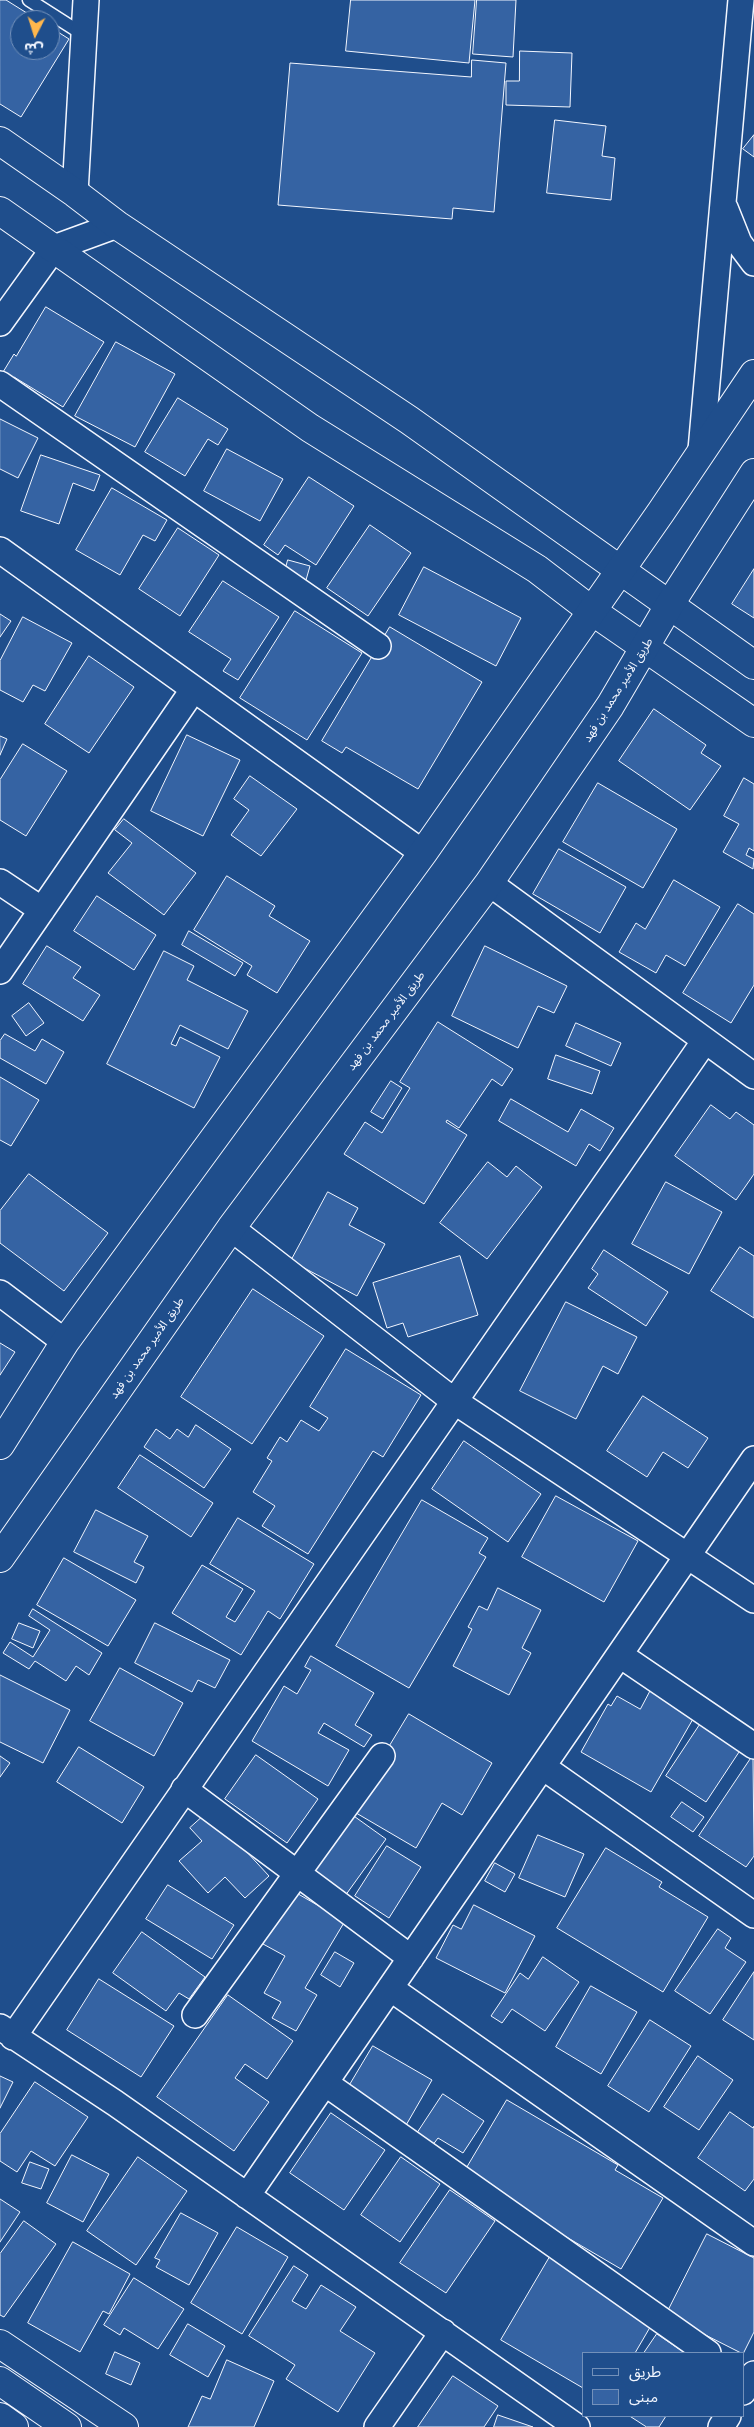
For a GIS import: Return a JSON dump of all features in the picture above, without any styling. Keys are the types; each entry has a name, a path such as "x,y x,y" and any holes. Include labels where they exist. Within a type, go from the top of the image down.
{"main road":[{"path":"0,141 117,225 409,420 754,665"},
{"path":"0,211 310,428 537,569 592,611 646,646 754,722"},
{"path":"0,1444 65,1342 423,853 754,374"},
{"name":"طريق الأمير محمد بن فهد","path":"0,1558 232,1228 489,884 610,706 670,604 754,473"},
{"path":"0,2344 124,2427"},
{"path":"0,2381 67,2427"},
{"path":"0,2417 14,2427"}],"street":[{"path":"75,193 86,0"},
{"path":"701,450 729,243 723,203 740,0"},
{"path":"0,323 54,248 117,225"},
{"path":"729,243 754,263"},
{"path":"0,384 378,646"},
{"path":"0,550 423,853"},
{"path":"0,971 193,690"},
{"path":"0,882 42,910"},
{"path":"489,884 704,1042 754,1076"},
{"path":"577,2427 115,2103 7,2032 184,1790 704,1042"},
{"path":"232,1228 454,1401 754,1600"},
{"path":"0,1293 65,1342"},
{"path":"247,2196 754,1459"},
{"path":"620,1655 754,1746"},
{"path":"195,2015 382,1756"},
{"path":"543,1767 754,1916"},
{"path":"184,1790 411,1958"},
{"path":"390,1988 754,2244"},
{"path":"325,2083 707,2352"},
{"path":"377,2427 443,2332"}],"lane":[{"path":"29,0 84,35"}],"building":[{"path":"0,0 6,0 22,10 10,10 10,60 56,60 21,117 0,104"},
{"path":"351,0 475,0 469,63 346,51"},
{"path":"477,0 516,0 513,57 473,54"},
{"path":"60,33 69,39 60,54"},
{"path":"520,51 572,53 570,107 506,105 506,81 519,81"},
{"path":"472,60 506,63 494,212 453,208 452,219 278,205 290,63 471,77"},
{"path":"555,120 606,126 602,156 615,158 611,200 547,193"},
{"path":"754,135 754,157 743,149"},
{"path":"46,307 104,342 63,407 14,377 8,388 0,377 14,354 16,356"},
{"path":"116,342 175,374 135,447 75,416"},
{"path":"178,398 228,429 218,445 208,439 185,476 145,452"},
{"path":"0,419 38,438 18,478 0,469"},
{"path":"227,449 283,479 260,521 204,491"},
{"path":"41,455 100,475 94,491 73,483 59,524 21,511"},
{"path":"309,477 354,506 316,565 285,545 278,555 264,545"},
{"path":"112,488 167,520 155,541 143,535 120,575 76,550"},
{"path":"370,525 411,553 368,616 327,588"},
{"path":"178,528 219,555 180,616 139,589"},
{"path":"288,560 310,566 306,580 284,575"},
{"path":"424,567 521,618 496,666 399,615"},
{"path":"754,569 754,618 732,604"},
{"path":"223,581 279,617 238,680 223,671 231,659 189,632"},
{"path":"295,611 362,653 307,740 240,698"},
{"path":"0,614 11,621 0,637"},
{"path":"23,617 72,643 45,691 33,685 23,702 0,690 0,661"},
{"path":"390,627 482,682 418,789 346,747 342,753 322,741"},
{"path":"89,656 134,687 89,753 45,724"},
{"path":"654,709 706,745 701,753 721,766 690,810 619,761"},
{"path":"187,735 240,760 203,836 151,811"},
{"path":"0,736 7,739 0,755"},
{"path":"23,744 67,771 26,836 0,820 0,780"},
{"path":"250,776 297,809 261,856 231,835 249,810 234,799"},
{"path":"744,778 754,784 754,851 749,848 746,855 754,859 753,869 723,852 739,824 724,816"},
{"path":"598,783 677,829 643,888 563,842"},
{"path":"124,819 196,873 164,915 108,873 132,843 115,830"},
{"path":"559,849 626,887 600,933 533,894"},
{"path":"227,876 275,906 269,916 310,941 277,993 247,975 252,966 194,930"},
{"path":"674,880 720,907 685,966 666,955 656,973 619,952 636,923 645,929"},
{"path":"97,896 156,935 134,970 74,931"},
{"path":"738,904 754,914 754,985 731,1023 683,993"},
{"path":"189,931 243,963 235,976 182,945"},
{"path":"47,946 81,967 73,978 100,995 83,1021 23,984"},
{"path":"485,946 567,986 554,1013 538,1006 518,1048 452,1016"},
{"path":"164,951 194,966 187,980 248,1011 228,1049 180,1025 171,1044 176,1046 180,1037 220,1057 194,1108 107,1064"},
{"path":"29,1003 44,1023 26,1036 12,1016"},
{"path":"438,1022 513,1069 502,1086 492,1079 459,1128 447,1120 446,1122 467,1135 424,1204 344,1154 365,1122 382,1133 410,1088 400,1082"},
{"path":"576,1023 621,1043 611,1066 566,1046"},
{"path":"5,1034 35,1051 42,1039 64,1052 46,1084 0,1058 0,1041"},
{"path":"556,1055 600,1071 592,1094 548,1079"},
{"path":"0,1077 39,1100 11,1146 0,1140"},
{"path":"391,1081 402,1088 383,1119 371,1112"},
{"path":"511,1099 568,1132 581,1109 614,1128 600,1151 589,1144 576,1166 499,1121"},
{"path":"711,1105 730,1119 736,1112 754,1125 754,1174 736,1200 675,1156"},
{"path":"488,1162 507,1177 516,1166 542,1187 487,1259 440,1223"},
{"path":"29,1174 108,1233 64,1291 0,1243 0,1211"},
{"path":"666,1182 722,1212 689,1274 632,1244"},
{"path":"328,1192 358,1208 349,1225 385,1244 357,1296 291,1261"},
{"path":"740,1247 754,1256 754,1318 711,1291"},
{"path":"604,1250 668,1292 646,1326 588,1288 598,1274 592,1269"},
{"path":"460,1256 478,1315 408,1337 403,1323 387,1328 373,1283"},
{"path":"253,1289 324,1336 252,1444 181,1397"},
{"path":"566,1302 637,1337 618,1374 603,1366 576,1419 520,1391"},
{"path":"0,1343 15,1352 0,1375"},
{"path":"346,1349 421,1395 383,1457 373,1451 308,1554 262,1526 275,1506 253,1492 272,1461 267,1458 280,1437 287,1442 301,1420 319,1431 328,1418 310,1407"},
{"path":"643,1396 708,1438 688,1468 663,1452 647,1477 607,1451"},
{"path":"196,1425 231,1449 204,1488 144,1447 156,1429 170,1439 177,1429 188,1437"},
{"path":"464,1441 541,1494 508,1542 432,1489"},
{"path":"140,1455 213,1503 191,1537 118,1488"},
{"path":"556,1496 638,1541 604,1602 522,1557"},
{"path":"422,1500 488,1538 479,1553 486,1557 409,1688 336,1646"},
{"path":"96,1510 148,1536 134,1562 144,1567 136,1583 74,1552"},
{"path":"238,1518 314,1564 280,1619 268,1611 241,1655 172,1613 202,1565 243,1589 226,1617 235,1622 255,1591 210,1564"},
{"path":"64,1558 136,1600 108,1646 37,1605"},
{"path":"498,1588 541,1610 522,1648 531,1653 509,1695 453,1666 472,1629 468,1627 479,1606 487,1610"},
{"path":"33,1609 102,1653 89,1675 76,1666 66,1681 35,1661 29,1669 3,1653 10,1642 33,1657 50,1630 29,1616"},
{"path":"19,1623 40,1631 33,1648 12,1639"},
{"path":"155,1623 230,1660 215,1688 198,1680 192,1692 135,1663"},
{"path":"311,1656 374,1693 355,1725 372,1735 364,1747 324,1723 318,1733 349,1750 328,1786 252,1741 284,1686 297,1694 311,1670 305,1667"},
{"path":"120,1668 183,1703 154,1756 90,1721"},
{"path":"0,1675 70,1710 43,1763 0,1742"},
{"path":"653,1686 697,1712 651,1792 581,1752 608,1704 611,1706 617,1696 640,1709"},
{"path":"409,1714 492,1763 462,1815 442,1803 416,1848 351,1810"},
{"path":"701,1723 741,1749 706,1802 666,1776"},
{"path":"79,1747 144,1787 122,1823 57,1782"},
{"path":"256,1755 318,1799 287,1843 225,1799"},
{"path":"753,1755 754,1856 746,1867 699,1836"},
{"path":"0,1756 10,1763 0,1777"},
{"path":"682,1802 704,1817 693,1832 671,1817"},
{"path":"344,1809 386,1839 345,1896 303,1867"},
{"path":"209,1811 269,1876 245,1898 225,1877 208,1893 179,1861 202,1841 190,1828"},
{"path":"538,1835 584,1854 565,1897 519,1878"},
{"path":"387,1846 421,1867 389,1918 355,1896"},
{"path":"606,1848 662,1882 659,1887 708,1917 663,1992 557,1928"},
{"path":"495,1863 515,1874 505,1892 485,1881"},
{"path":"168,1885 234,1925 212,1959 146,1919"},
{"path":"293,1891 345,1921 305,1988 317,1995 296,2031 272,2018 281,2002 264,1993 285,1956 263,1944"},
{"path":"474,1905 535,1936 505,1993 436,1958 453,1925 461,1929"},
{"path":"718,1929 731,1938 725,1948 746,1962 710,2014 675,1991"},
{"path":"142,1932 205,1977 189,1999 179,1993 166,2011 113,1973"},
{"path":"335,1952 354,1963 340,1987 321,1975"},
{"path":"543,1957 579,1982 545,2031 512,2009 502,2023 491,2016 520,1973 528,1979"},
{"path":"754,1972 754,2040 723,2020"},
{"path":"99,1979 174,2026 141,2077 67,2030"},
{"path":"591,1986 637,2012 601,2074 556,2047"},
{"path":"228,1995 293,2041 267,2079 245,2064 235,2078 269,2102 234,2151 157,2097"},
{"path":"650,2020 691,2046 649,2112 608,2086"},
{"path":"373,2046 432,2080 405,2127 345,2093"},
{"path":"698,2056 733,2080 699,2130 664,2107"},
{"path":"0,2076 13,2082 0,2108"},
{"path":"35,2082 88,2117 55,2166 31,2151 17,2172 0,2161 0,2134"},
{"path":"443,2094 484,2121 463,2153 438,2138 432,2146 416,2135"},
{"path":"507,2100 618,2165 615,2170 663,2198 621,2269 462,2176"},
{"path":"730,2112 753,2128 754,2126 754,2179 745,2191 698,2158"},
{"path":"331,2113 385,2150 344,2210 290,2173"},
{"path":"72,2155 109,2174 83,2222 47,2203"},
{"path":"138,2157 187,2191 136,2265 87,2231"},
{"path":"401,2157 440,2184 400,2242 361,2215"},
{"path":"30,2162 49,2169 41,2189 22,2183"},
{"path":"450,2190 495,2221 446,2293 400,2263"},
{"path":"0,2199 20,2212 0,2242"},
{"path":"181,2213 218,2233 189,2285 156,2267 160,2260 155,2258"},
{"path":"24,2221 56,2244 4,2317 0,2315 0,2254"},
{"path":"237,2227 288,2257 242,2334 191,2303"},
{"path":"707,2234 754,2258 754,2332 744,2352 739,2352 666,2315"},
{"path":"73,2242 130,2274 109,2314 103,2311 80,2352 28,2323"},
{"path":"551,2255 656,2317 636,2352 582,2352 582,2387 501,2340"},
{"path":"294,2266 308,2275 292,2301 306,2309 321,2285 356,2307 340,2331 375,2353 338,2412 286,2379 295,2365 249,2336"},
{"path":"134,2278 184,2309 158,2349 124,2328 120,2335 104,2325"},
{"path":"188,2324 225,2346 208,2377 170,2355"},
{"path":"657,2334 684,2352 645,2352"},
{"path":"115,2352 140,2363 131,2385 106,2374"},
{"path":"227,2360 274,2381 254,2427 188,2427 202,2396 210,2399"},
{"path":"453,2376 498,2406 484,2427 418,2427"},
{"path":"498,2415 533,2427 494,2427"},
{"path":"632,2417 665,2417 659,2427 647,2427"}]}
